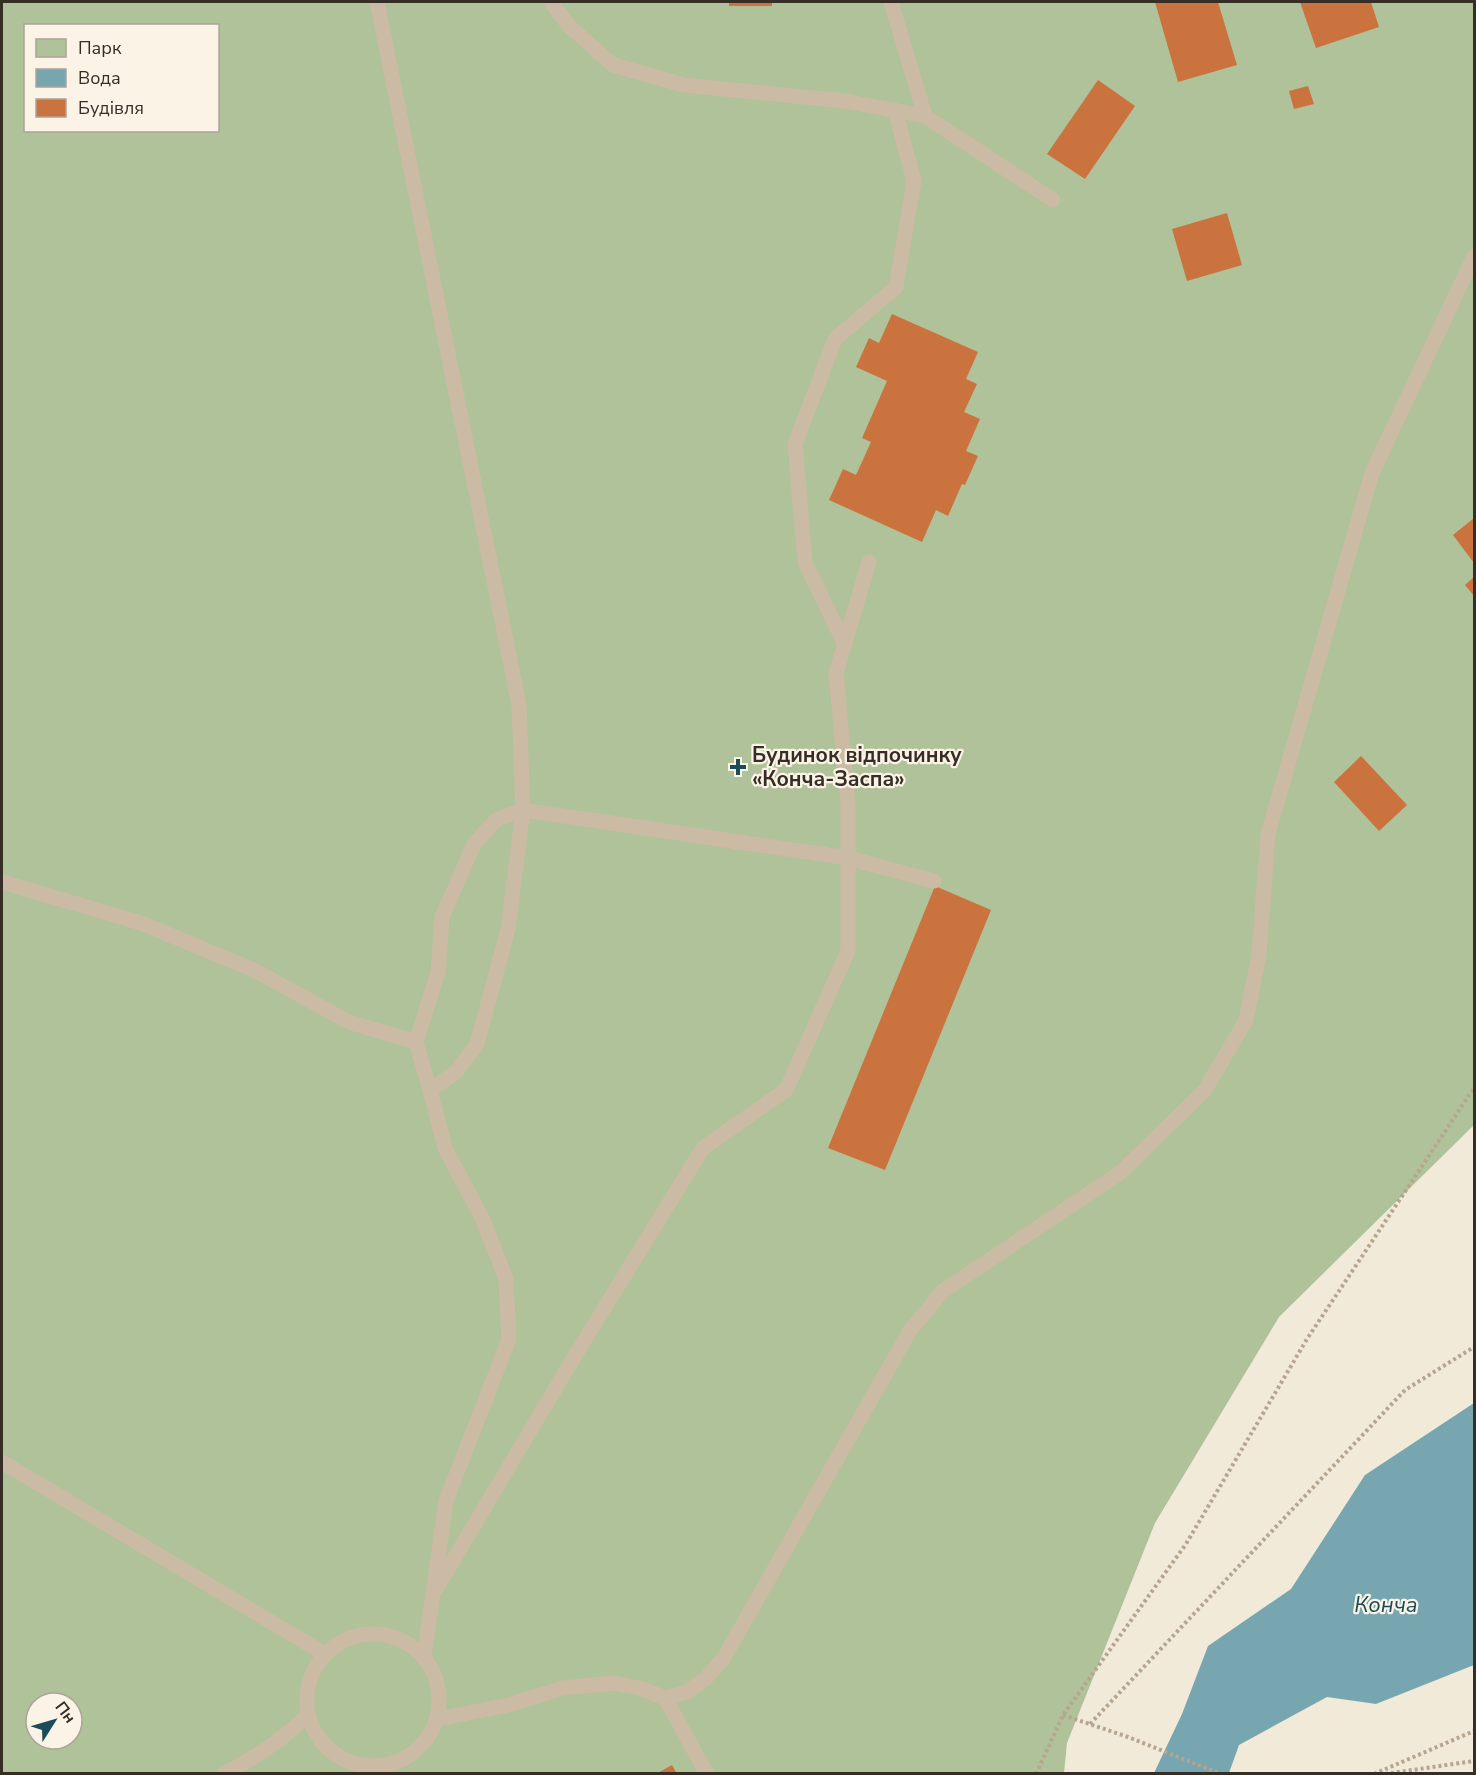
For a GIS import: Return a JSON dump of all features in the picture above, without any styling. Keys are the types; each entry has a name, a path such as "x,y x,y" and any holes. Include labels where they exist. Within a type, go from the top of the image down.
{"lane":[{"path":"377,2 519,705 523,810 508,929 477,1044 456,1072 430,1090"},
{"path":"551,2 569,26 613,65 684,85 845,101 925,116 1053,200"},
{"path":"891,2 925,116"},
{"path":"844,645 805,562 795,444 835,339 896,287 914,181 895,110"},
{"path":"438,1719 508,1705 563,1688 614,1683 643,1689 665,1698 687,1692 706,1678 723,1659 911,1329 943,1291 1120,1173 1205,1090 1246,1020 1259,955 1268,834 1372,472 1474,256"},
{"path":"433,1594 576,1354 703,1148 786,1090 848,951 848,805 836,673 869,562"},
{"path":"424,1657 446,1501 509,1339 506,1279 483,1220 445,1148 416,1042 438,972 442,917 474,844 497,819 523,810 848,858 934,881"},
{"path":"2,882 141,923 254,970 350,1022 416,1042"},
{"path":"2,1462 325,1653"},
{"path":"364,1634 386,1635 407,1643 424,1657 435,1676 440,1697 438,1719 428,1738 413,1754 394,1764 369,1770 351,1764 331,1753 316,1736 307,1716 306,1693 312,1672 325,1653 343,1640 364,1634"},
{"path":"665,1698 707,1773"},
{"path":"225,1773 286,1736 307,1716"}],"path":[{"path":"1036,1773 1063,1715 1186,1544 1307,1339 1474,1088"},
{"path":"1090,1724 1405,1390 1474,1347"},
{"path":"1063,1715 1221,1773"},
{"path":"1374,1773 1474,1731"},
{"path":"1385,1773 1474,1761"}],"green space":[{"name":"Будинок відпочинку «Конча-Заспа»","path":"2,2 1474,2 1474,1125 1279,1317 1155,1523 1067,1743 1064,1773 2,1774"}],"water":[{"name":"Конча","path":"1474,1403 1474,1665 1376,1704 1327,1697 1239,1745 1229,1773 1154,1773 1182,1714 1208,1646 1291,1589 1365,1475"}],"building":[{"path":"729,2 772,2 772,6 729,6"},
{"path":"1155,2 1218,2 1237,65 1178,82"},
{"path":"1300,2 1371,2 1379,27 1316,48"},
{"path":"1098,80 1135,106 1085,179 1047,154"},
{"path":"1308,86 1314,104 1294,109 1289,91"},
{"path":"1227,213 1242,265 1187,281 1172,229"},
{"path":"892,314 978,352 966,379 977,384 964,412 980,419 966,451 978,456 948,516 936,510 922,542 829,500 843,469 856,475 871,442 862,438 887,381 856,367 869,338 879,343"},
{"path":"1474,518 1474,563 1453,535"},
{"path":"1474,577 1474,596 1465,585"},
{"path":"1361,756 1407,805 1379,831 1334,782"},
{"path":"935,886 991,910 885,1170 828,1148"},
{"path":"672,1765 677,1774 656,1774"}],"place":[{"name":"Будинок відпочинку «Конча-Заспа»","path":"738,767"}]}
